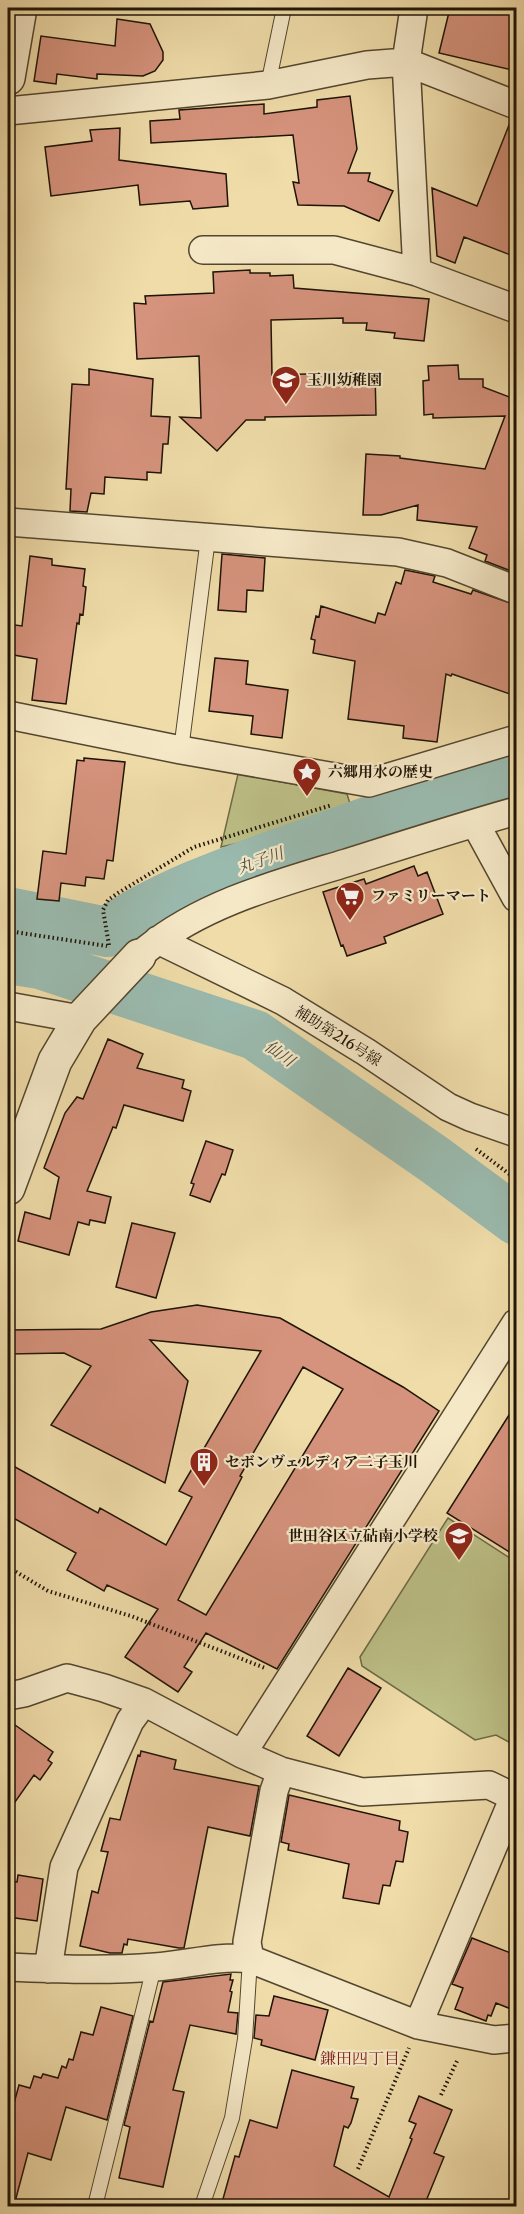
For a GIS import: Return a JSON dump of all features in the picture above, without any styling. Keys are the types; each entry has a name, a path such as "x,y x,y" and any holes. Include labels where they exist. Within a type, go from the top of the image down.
{"street":[{"path":"8,78 20,8"},
{"path":"414,8 406,62 417,272"},
{"path":"8,111 268,85 367,65 406,62 516,105"},
{"path":"203,250 334,250 417,272 516,309"},
{"path":"8,522 398,552 447,563 516,590"},
{"path":"8,715 181,750 369,783 516,739"},
{"path":"8,1188 55,1061 80,1019 135,947 217,906 271,886 516,811"},
{"path":"475,823 516,898"},
{"name":"補助第216号線","path":"135,947 282,1001 366,1052 448,1107 516,1132"},
{"path":"8,1006 80,1019"},
{"path":"242,1754 516,1323"},
{"path":"8,1696 67,1678 144,1702 242,1754 281,1770 362,1792 489,1785 515,1798 418,2025"},
{"path":"48,1969 64,1867 129,1721 144,1702"},
{"path":"250,1959 247,1942 274,1791 281,1770"},
{"path":"8,1967 48,1969 154,1967 233,1956 250,1959 418,2025 469,2037 494,2040 516,2038"}],"lane":[{"path":"268,85 285,8"},
{"path":"181,750 208,538"},
{"path":"202,2206 232,2118 246,2039 250,1959"},
{"path":"94,2206 154,1967"}],"path":[{"path":"135,947 103,917 102,910 108,900 194,847 341,802"},
{"path":"8,1567 48,1592 131,1616 257,1664 290,1680"},
{"path":"358,2169 418,2025"},
{"path":"441,2095 469,2037"}],"green space":[{"path":"238,774 347,794 354,817 221,847"},
{"path":"448,1518 516,1562 516,1746 496,1735 475,1740 362,1666 360,1657"}],"building":[{"path":"450,8 516,8 516,71 439,53"},
{"path":"117,19 150,24 163,52 163,60 155,71 143,76 97,74 97,79 57,74 56,84 34,81 41,36 115,46"},
{"path":"350,96 357,149 348,173 370,173 368,181 393,191 379,221 344,206 298,205 293,182 299,183 293,135 151,143 150,121 180,119 179,110 264,104 264,114 317,107 317,100"},
{"path":"511,120 516,120 516,257 464,237 455,263 437,256 432,188 477,206"},
{"path":"120,128 119,160 226,174 228,206 193,209 190,201 140,205 138,185 51,196 45,147 92,141 90,130"},
{"path":"250,270 250,273 270,273 270,276 293,275 294,288 429,299 424,341 394,338 395,333 366,330 367,323 343,323 343,318 271,320 272,375 375,372 376,415 265,417 265,420 246,420 217,451 180,417 201,418 199,356 137,359 134,303 146,304 145,296 214,293 213,272"},
{"path":"458,365 459,379 483,379 483,387 512,398 516,391 516,573 485,561 487,555 469,548 477,527 417,520 418,505 381,515 363,515 366,454 400,456 400,458 485,469 505,416 433,418 433,414 424,415 423,381 429,380 428,366"},
{"path":"89,369 153,379 151,416 170,417 168,444 163,444 161,473 147,472 147,480 105,477 104,494 91,493 87,512 70,511 71,489 66,489 72,384 89,385"},
{"path":"222,554 265,558 263,591 247,590 246,612 218,610"},
{"path":"30,556 52,559 52,565 85,569 83,615 80,614 79,624 77,623 66,704 32,700 37,659 8,654 8,624 22,626"},
{"path":"405,570 435,576 433,582 471,594 473,590 516,605 516,696 446,674 437,742 403,738 404,726 348,719 355,661 313,653 315,640 311,639 316,616 319,617 321,606 375,623 378,613 385,615 396,582 401,584"},
{"path":"215,658 248,661 246,684 288,690 282,738 251,734 253,716 209,711"},
{"path":"84,758 125,762 113,861 107,860 104,879 86,877 85,886 61,883 59,901 37,899 43,851 66,854 77,760 84,761"},
{"path":"414,866 418,876 427,872 443,914 384,937 386,943 347,956 343,945 341,946 323,892 364,879 366,884"},
{"path":"108,1039 143,1054 137,1068 184,1080 182,1088 191,1091 183,1121 124,1105 87,1191 111,1197 105,1223 90,1220 89,1225 78,1222 69,1255 18,1241 25,1212 50,1219 59,1177 44,1168 65,1113 77,1097 83,1099"},
{"path":"206,1141 233,1150 225,1175 222,1174 210,1202 190,1195 194,1184 191,1183"},
{"path":"132,1223 175,1233 156,1298 116,1287"},
{"name":"セボンヴェルディア二子玉川","path":"197,1305 280,1318 403,1387 439,1411 277,1669 206,1633 184,1667 192,1672 178,1692 125,1657 158,1609 107,1585 104,1591 67,1570 76,1553 8,1515 8,1463 98,1513 100,1508 166,1545 192,1497 179,1491 261,1351 150,1340 188,1381 165,1483 51,1425 91,1366 64,1353 8,1354 8,1330 101,1329 151,1312","holes":["303,1367 343,1389 206,1615 178,1600 242,1477 240,1476"]},
{"path":"516,1404 516,1556 447,1513"},
{"path":"348,1668 381,1688 339,1756 307,1736"},
{"path":"8,1720 53,1752 48,1760 52,1763 40,1780 34,1775 8,1812"},
{"path":"141,1751 176,1760 174,1769 259,1786 250,1836 208,1827 184,1948 128,1939 122,1953 110,1953 80,1946 92,1891 98,1893 108,1852 101,1851 110,1818 120,1820"},
{"path":"289,1795 400,1821 399,1830 408,1832 403,1862 396,1861 390,1886 383,1885 379,1904 343,1898 349,1864 288,1850 289,1844 281,1842"},
{"path":"18,1875 43,1879 37,1921 8,1917 8,1881 17,1882"},
{"path":"472,1938 516,1955 516,2011 496,2003 491,2016 488,2015 486,2021 455,2009 463,1988 452,1984"},
{"path":"231,1974 230,1980 233,1980 228,2012 238,2013 236,2034 190,2025 173,2090 184,2092 163,2187 119,2178 130,2127 124,2125 150,2021 153,2022 163,1982"},
{"path":"274,1996 328,2010 315,2060 261,2045 262,2040 254,2038 256,2015 269,2016"},
{"path":"101,2007 133,2016 107,2120 66,2107 51,2160 28,2153 15,2202 8,2201 8,2125 19,2085 30,2088 34,2076 41,2078 43,2074 58,2078 62,2066 66,2068 69,2059 73,2060 81,2032 93,2035"},
{"path":"292,2070 354,2087 351,2098 358,2099 351,2123 348,2128 344,2126 334,2166 389,2197 412,2139 410,2138 416,2124 409,2121 419,2096 452,2110 434,2153 444,2157 424,2206 221,2206 235,2156 239,2157 250,2120 277,2128"}],"waterway":[{"name":"丸子川","path":"8,912 107,932 177,893 227,873 409,807 516,775"},
{"name":"仙川","path":"8,959 40,964 255,1035 435,1160 516,1220"}],"place":[{"name":"玉川幼稚園","path":"286,406"},
{"name":"六郷用水の歴史","path":"307,798"},
{"name":"ファミリーマート","path":"350,922"},
{"name":"セボンヴェルディア二子玉川","path":"204,1488"},
{"name":"世田谷区立砧南小学校","path":"459,1562"}],"district":[{"name":"鎌田四丁目","path":"360,2058"}]}
